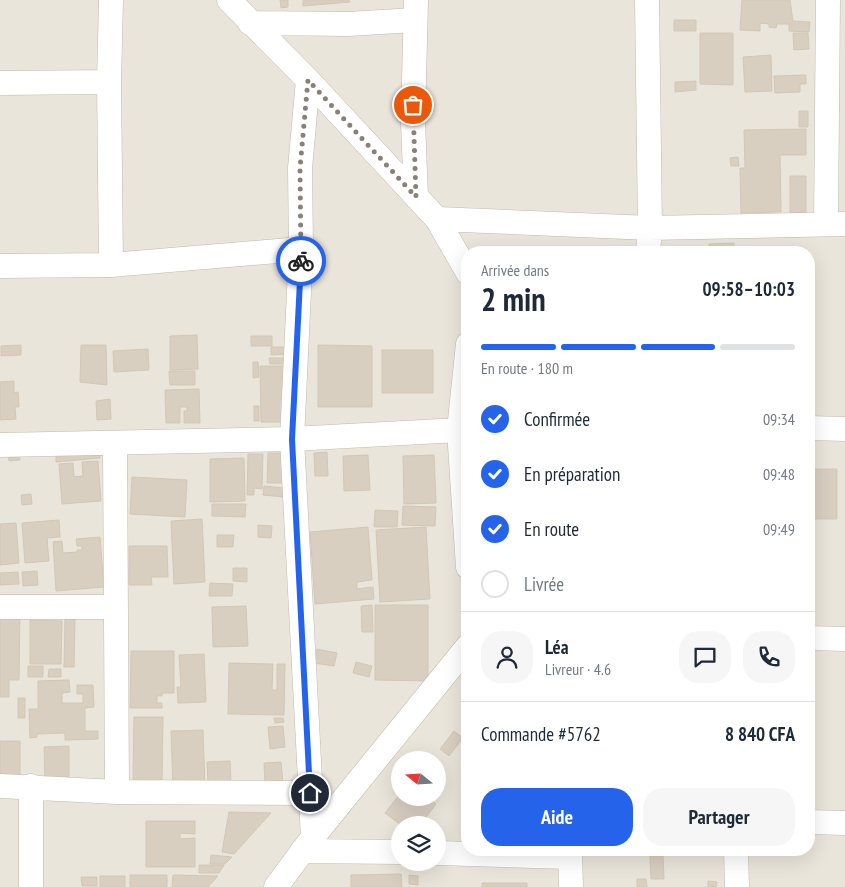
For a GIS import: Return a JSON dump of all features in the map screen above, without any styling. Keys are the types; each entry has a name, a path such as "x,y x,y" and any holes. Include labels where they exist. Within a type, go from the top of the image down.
{"street":[{"path":"111,0 109,82 111,265"},
{"path":"229,0 250,24 308,80 438,219 461,260"},
{"path":"646,0 650,228 648,246"},
{"path":"438,219 650,228 835,224 834,8"},
{"path":"250,24 348,24 415,10 413,122 416,197"},
{"path":"307,844 310,793 292,439 302,249 300,168 308,80"},
{"path":"0,83 109,82"},
{"path":"0,266 111,265 302,249"},
{"path":"461,411 459,430 461,460"},
{"path":"815,428 845,429"},
{"path":"0,445 292,439 459,430"},
{"path":"115,443 117,792"},
{"path":"0,607 115,607"},
{"path":"815,638 845,639"},
{"path":"276,887 307,844 461,655"},
{"path":"0,786 31,786 117,792 310,793"},
{"path":"31,786 31,887"},
{"path":"815,822 845,823"},
{"path":"307,844 391,851"},
{"path":"446,853 461,853"},
{"path":"570,856 571,887"},
{"path":"736,856 737,887"}],"shaded area":[{"path":"0,0 845,0 845,887 0,887"}],"building":[{"path":"280,0 288,0 288,7 281,8"},
{"path":"303,0 349,0 350,2 303,6"},
{"path":"742,0 790,0 793,21 810,22 809,32 789,31 789,24 777,24 776,28 769,27 769,24 760,23 760,31 740,30"},
{"path":"674,20 696,20 696,31 674,31"},
{"path":"700,33 733,33 733,85 700,84"},
{"path":"793,33 808,33 809,49 794,50"},
{"path":"771,55 772,91 745,92 743,57"},
{"path":"806,75 806,84 800,84 800,92 775,93 774,76"},
{"path":"696,81 696,90 675,92 675,82"},
{"path":"799,111 808,111 808,127 799,127"},
{"path":"806,129 806,155 780,155 781,212 741,213 740,168 745,168 744,130"},
{"path":"738,157 739,166 731,166 730,158"},
{"path":"790,176 806,176 806,212 790,213"},
{"path":"734,243 734,246 709,246 709,244"},
{"path":"197,335 198,369 170,370 170,336"},
{"path":"251,336 272,336 272,346 251,346"},
{"path":"21,345 21,355 1,356 1,346"},
{"path":"81,345 106,345 107,385 80,382"},
{"path":"318,345 372,346 372,407 318,407"},
{"path":"271,347 285,347 286,354 271,355"},
{"path":"148,349 149,370 114,372 113,351"},
{"path":"382,350 433,350 433,393 382,393"},
{"path":"269,358 285,358 285,364 270,364"},
{"path":"253,362 258,362 259,377 253,378"},
{"path":"260,366 284,366 285,422 261,422"},
{"path":"169,371 195,371 195,385 170,385"},
{"path":"14,381 14,393 18,392 19,407 15,407 16,419 0,420 0,382"},
{"path":"199,389 200,423 184,423 184,411 187,411 187,407 180,407 180,423 166,423 165,390"},
{"path":"110,399 111,419 97,420 96,401"},
{"path":"254,406 259,406 259,421 254,421"},
{"path":"100,450 100,458 56,462 56,453"},
{"path":"19,451 20,460 9,461 8,452"},
{"path":"327,452 328,476 315,476 314,453"},
{"path":"268,453 285,453 285,483 267,483"},
{"path":"248,454 263,454 262,489 254,488 254,495 247,495"},
{"path":"368,455 370,490 344,491 343,456"},
{"path":"434,455 436,503 404,504 403,456"},
{"path":"244,458 245,501 210,502 210,459"},
{"path":"98,461 101,501 62,504 59,464 73,463 74,477 83,476 82,462"},
{"path":"815,469 837,469 837,519 815,519"},
{"path":"132,477 187,480 185,517 130,514"},
{"path":"264,486 285,488 284,497 263,495"},
{"path":"31,494 32,504 22,505 21,495"},
{"path":"212,504 246,504 245,517 212,516"},
{"path":"403,506 436,507 435,526 402,525"},
{"path":"375,510 398,511 397,527 374,527"},
{"path":"202,519 205,582 174,584 171,521"},
{"path":"59,520 60,537 47,538 49,561 25,563 22,523"},
{"path":"16,523 19,563 0,565 0,524"},
{"path":"258,525 272,526 271,538 258,537"},
{"path":"368,527 372,580 357,582 357,589 373,587 374,599 315,604 310,532"},
{"path":"426,527 430,599 380,602 376,530"},
{"path":"217,535 234,535 233,547 217,547"},
{"path":"100,537 104,587 56,591 53,542 62,541 63,553 77,552 77,550 82,550 82,546 77,546 76,539"},
{"path":"129,546 167,546 168,577 151,577 152,585 129,585"},
{"path":"233,568 247,568 247,582 233,581"},
{"path":"37,571 38,585 23,586 22,572"},
{"path":"18,572 19,584 0,585 0,573"},
{"path":"210,583 233,584 232,596 209,596"},
{"path":"372,605 373,632 362,632 361,606"},
{"path":"375,605 428,605 428,681 375,680"},
{"path":"246,606 248,646 213,647 212,607"},
{"path":"0,610 20,610 19,680 9,680 9,697 0,697"},
{"path":"65,618 75,618 74,667 64,667"},
{"path":"30,620 62,621 61,664 30,664"},
{"path":"317,649 337,653 334,666 314,663"},
{"path":"131,651 174,651 174,693 162,693 162,696 157,696 157,703 162,703 162,708 130,708"},
{"path":"204,654 206,702 178,703 177,687 181,687 179,655"},
{"path":"356,662 372,666 369,677 353,673"},
{"path":"229,663 273,664 272,690 277,690 277,664 285,664 284,715 228,714"},
{"path":"28,666 43,666 43,677 28,677"},
{"path":"49,669 61,669 61,677 48,677"},
{"path":"69,680 70,692 62,693 62,703 83,703 83,694 77,694 77,685 93,685 94,707 85,708 85,731 98,731 98,739 65,740 65,733 37,734 37,737 30,738 29,709 38,709 38,681"},
{"path":"18,698 25,698 25,718 18,718"},
{"path":"134,717 163,717 162,781 133,781"},
{"path":"274,718 283,718 284,722 275,723"},
{"path":"283,726 285,747 270,749 268,727"},
{"path":"203,730 205,786 173,788 171,731"},
{"path":"454,731 461,736 461,741 449,756 446,751 440,749"},
{"path":"0,741 20,741 20,782 0,782"},
{"path":"69,746 69,782 45,782 44,747"},
{"path":"230,761 231,782 208,783 207,762"},
{"path":"281,762 283,783 265,784 264,763"},
{"path":"391,805 434,806 427,816 391,818 385,813"},
{"path":"229,812 271,813 234,854 222,852"},
{"path":"146,821 195,821 195,834 180,833 180,839 195,838 195,867 146,867"},
{"path":"211,855 232,857 225,864 210,864"},
{"path":"650,856 663,856 664,879 651,879"},
{"path":"199,865 224,865 219,873 199,873"},
{"path":"401,874 402,887 351,887 351,875"},
{"path":"130,875 167,875 167,887 130,887"},
{"path":"173,875 218,876 208,887 172,887"},
{"path":"409,875 418,876 418,885 409,884"},
{"path":"100,876 125,876 125,887 100,887"},
{"path":"81,877 97,877 97,886 82,886"},
{"path":"637,879 646,879 647,887 637,887"},
{"path":"708,881 717,882 716,887 708,887"},
{"path":"482,883 527,883 527,887 482,887"}],"way so far":[{"path":"301,261 300,168 308,80 416,197 413,105"}],"route":[{"path":"301,261 292,439 310,793"}]}
